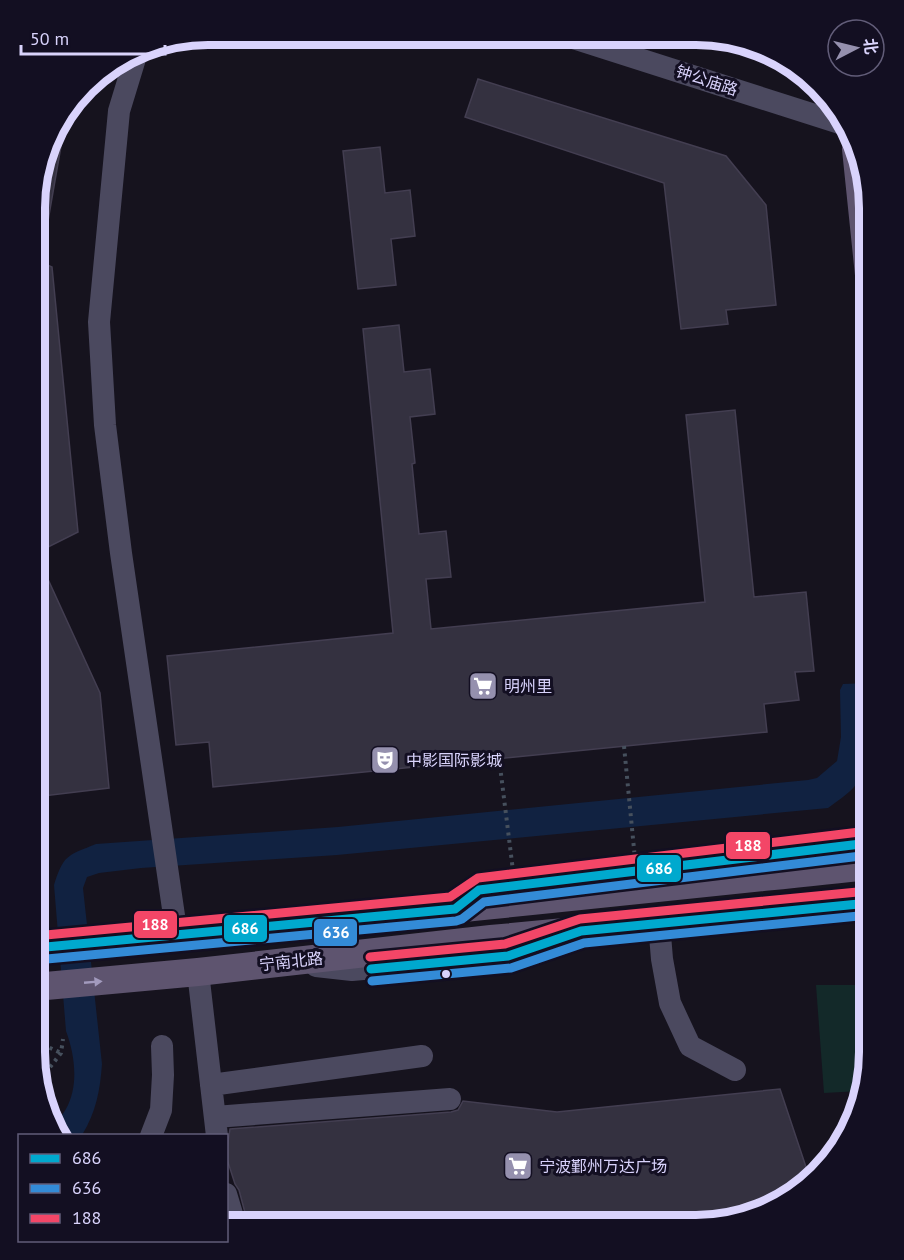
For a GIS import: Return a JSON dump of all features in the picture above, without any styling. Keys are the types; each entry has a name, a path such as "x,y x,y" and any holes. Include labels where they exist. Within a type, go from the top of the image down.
{"main road":[{"path":"45,947 517,903 859,867"},
{"name":"宁南北路","path":"45,986 859,904"}],"street":[{"name":"钟公庙路","path":"595,45 834,121"},
{"path":"134,63 119,111 99,322 105,425 177,936"},
{"path":"454,909 479,890 859,844"},
{"path":"659,923 662,959 670,1003 690,1046 735,1070"},
{"path":"198,972 216,1126 450,1099"},
{"path":"152,1134 161,1110 162,1046"},
{"path":"211,1085 422,1056"}],"path":[{"path":"624,746 638,890"},
{"path":"499,758 517,903"},
{"path":"46,1073 62,1053 63,1039"},
{"path":"45,1046 62,1053"}],"green space":[{"path":"816,985 859,985 859,1063 854,1091 824,1093"}],"water":[{"path":"859,683 859,780 845,796 828,808 337,855 141,868 99,873 87,877 83,888 102,1064 94,1110 87,1126 83,1134 67,1134 60,1118 73,1090 74,1070 72,1050 66,1031 54,885 64,862 73,854 96,844 338,827 808,780 817,778 837,761 841,737 840,690 843,684"}],"building":[{"path":"478,79 726,156 766,205 776,305 726,310 728,324 681,329 664,183 465,117"},
{"path":"63,133 45,238 46,187 57,145"},
{"path":"380,147 385,193 410,190 415,236 391,239 396,285 358,289 343,151"},
{"path":"45,264 52,267 78,532 45,548"},
{"name":"明州里","path":"399,325 404,372 430,369 435,414 410,417 419,534 446,531 451,577 426,579 431,629 705,602 686,415 735,410 754,597 806,592 814,671 795,672 799,700 764,704 767,732 213,787 209,742 176,745 167,656 393,633 363,329"},
{"path":"45,573 100,693 109,788 45,796"},
{"name":"宁波鄞州万达广场","path":"780,1089 808,1172 787,1188 768,1198 728,1212 707,1215 246,1215 228,1162 230,1129 451,1112 458,1110 463,1101 557,1112"}],"transit line":[{"name":"188","path":"45,935 450,897 478,878 859,832"},
{"name":"686","path":"45,947 455,909 479,890 859,844"},
{"name":"636","path":"45,959 456,921 484,902 859,856"},
{"name":"188","path":"370,957 505,944 580,919 859,892"},
{"name":"686","path":"371,969 508,956 581,931 859,904"},
{"name":"636","path":"372,981 511,968 584,943 859,916"}],"place":[{"name":"明州里","path":"483,686"},
{"name":"中影国际影城","path":"385,760"},
{"name":"宁波鄞州万达广场","path":"518,1166"}]}
